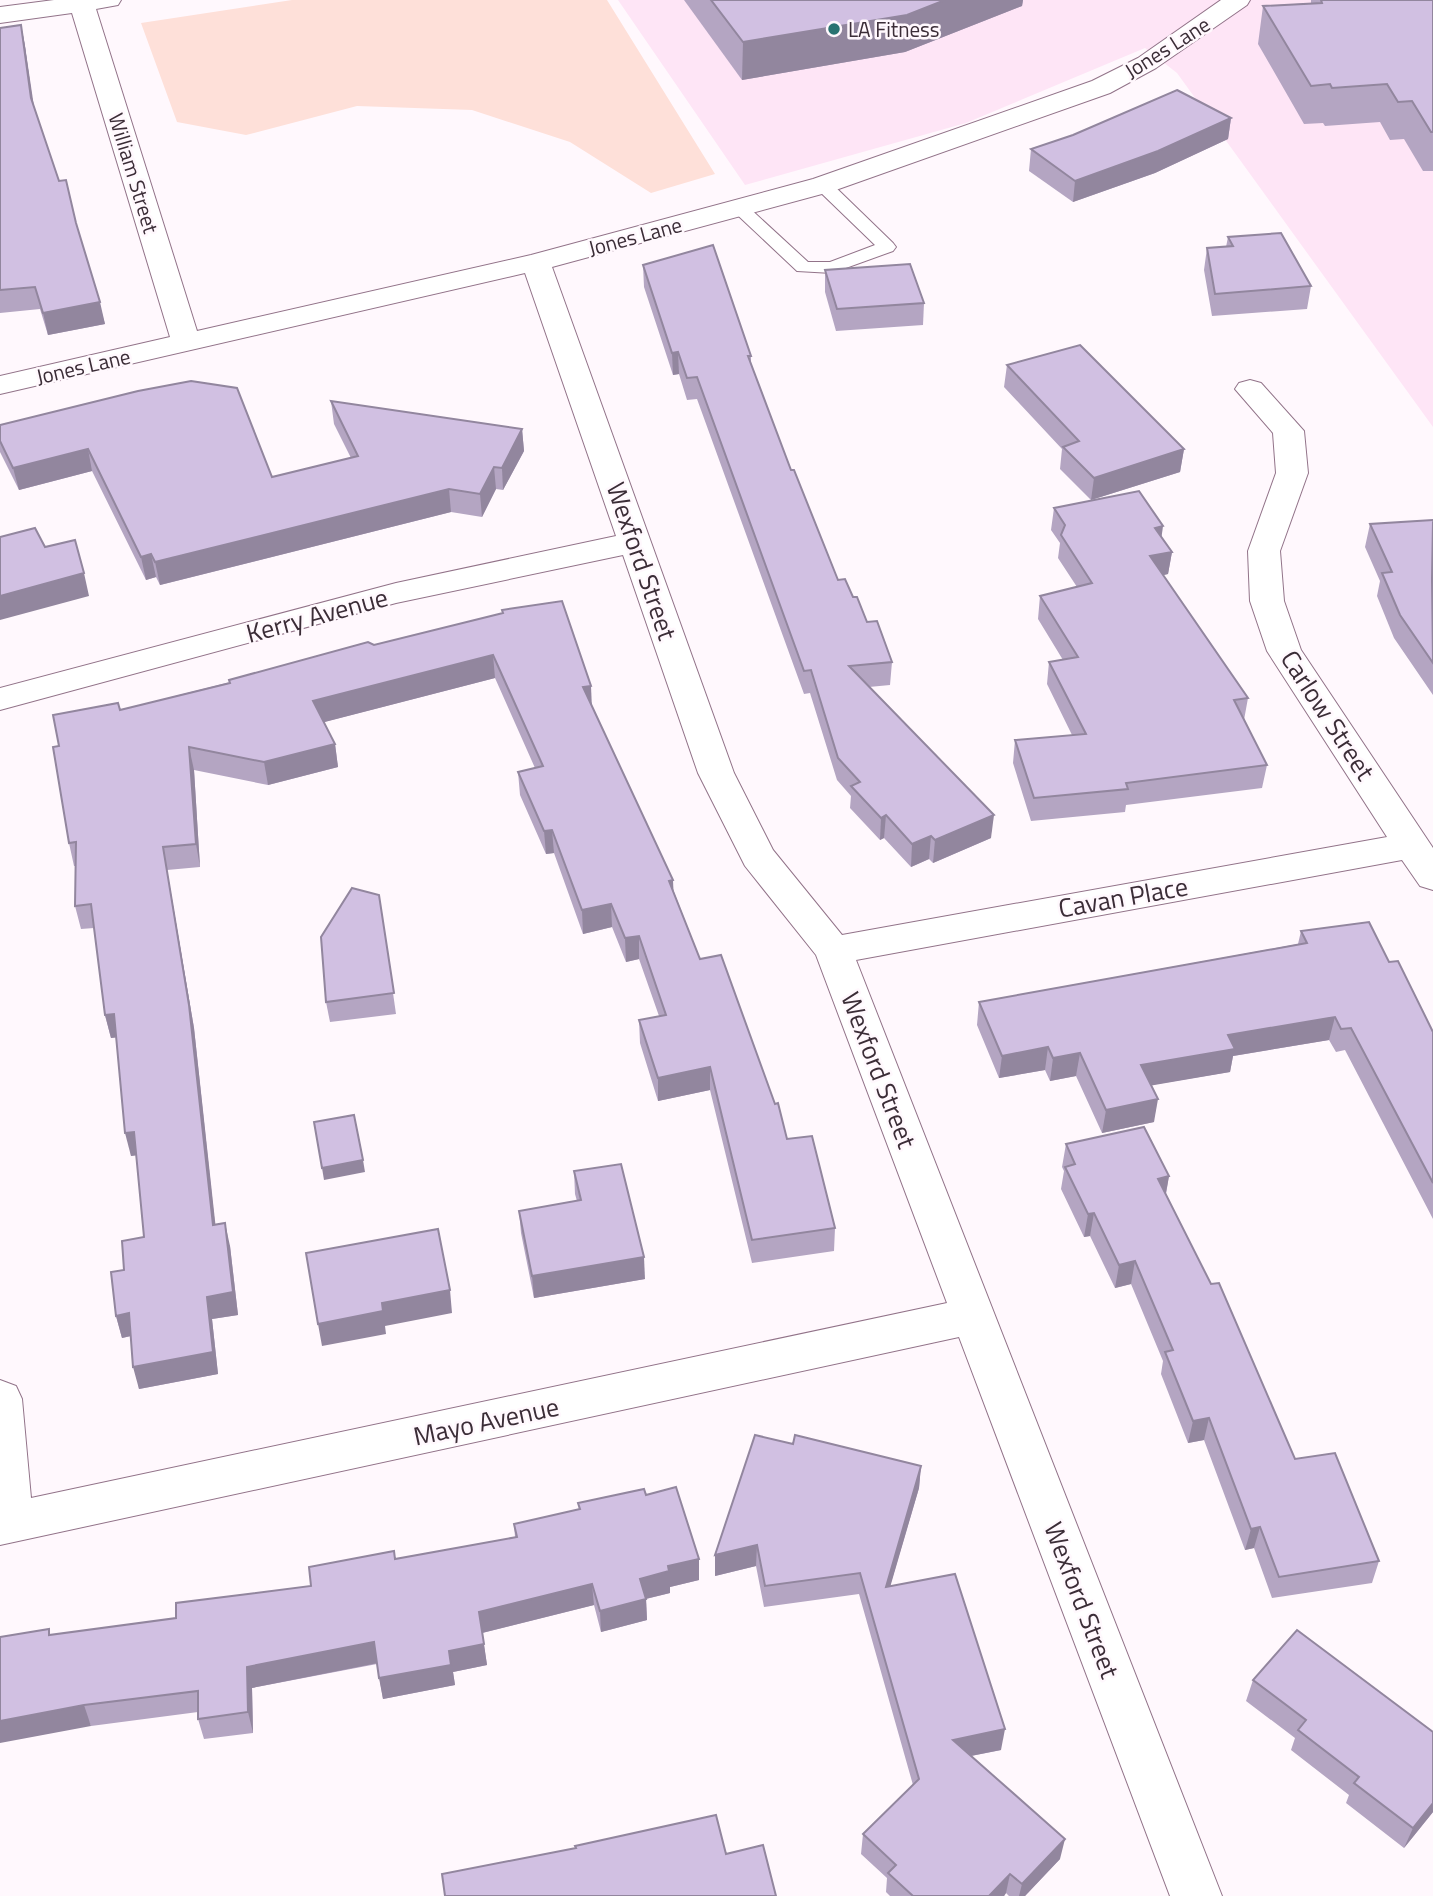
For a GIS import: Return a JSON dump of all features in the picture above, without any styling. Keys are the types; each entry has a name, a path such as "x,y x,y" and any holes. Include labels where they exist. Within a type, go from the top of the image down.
{"street":[{"name":"Jones Lane","path":"0,385 536,262 823,185 1101,87 1147,63 1238,0"},
{"path":"0,15 95,2"},
{"name":"William Street","path":"95,2 186,342"},
{"name":"Wexford Street","path":"536,262 716,773 758,857 833,950 1196,1896"},
{"name":"Carlow Street","path":"1250,389 1289,431 1292,473 1264,551 1267,601 1284,651 1433,877"},
{"name":"Kerry Avenue","path":"0,699 451,579 541,559 636,543"},
{"name":"Cavan Place","path":"833,950 1412,845"},
{"name":"Mayo Avenue","path":"5,1524 972,1316"},
{"path":"0,1399 5,1524"}],"lane":[{"path":"739,208 803,267 832,268 887,247 823,185"}],"shaded area":[{"path":"292,0 607,0 715,174 651,193 570,142 472,110 357,106 246,135 177,122 141,23"},
{"path":"618,0 1433,0 1433,427 1177,73 1145,48 966,123 745,185"}],"building":[{"path":"711,0 945,0 907,15 743,42"},
{"path":"1321,0 1433,0 1433,132 1412,101 1398,102 1387,84 1332,88 1330,84 1311,86 1263,6 1322,3"},
{"path":"21,25 31,98 59,181 66,180 100,302 43,313 35,287 0,290 0,28"},
{"path":"1177,90 1231,118 1158,151 1075,181 1031,149 1073,135"},
{"path":"1281,233 1311,286 1215,294 1207,248 1233,246 1228,237"},
{"path":"713,245 751,356 748,356 791,470 794,470 838,580 845,579 853,597 857,597 867,622 877,621 892,662 849,666 994,815 935,840 931,836 912,844 886,815 881,818 851,786 860,782 838,758 811,670 804,671 697,377 687,378 678,352 672,353 643,265"},
{"path":"910,264 924,303 837,309 825,270"},
{"path":"1080,345 1184,449 1094,478 1063,447 1079,441 1007,365"},
{"path":"191,381 237,388 272,477 358,456 331,401 522,429 502,468 494,467 480,494 449,489 155,562 151,554 141,557 88,449 13,468 0,441 0,425 138,391"},
{"path":"1139,491 1163,526 1155,528 1172,552 1150,556 1248,698 1234,700 1267,765 1126,783 1128,789 1034,798 1015,740 1086,734 1049,662 1078,657 1040,596 1092,583 1061,535 1065,525 1054,508"},
{"path":"1433,520 1433,663 1400,615 1382,573 1392,572 1370,524"},
{"path":"35,528 45,547 75,540 84,573 0,596 0,537"},
{"path":"562,601 591,686 583,687 673,880 669,881 700,959 721,955 775,1104 778,1103 787,1139 812,1136 835,1228 752,1240 710,1067 658,1078 639,1020 666,1015 639,936 625,938 611,904 582,910 552,830 544,831 518,772 543,766 493,655 313,701 335,744 264,762 189,747 196,844 163,847 189,1005 213,1225 225,1223 233,1292 207,1297 213,1352 133,1367 129,1313 116,1316 111,1272 124,1270 122,1241 144,1237 134,1132 125,1133 114,1014 105,1015 91,904 75,906 76,842 69,843 53,747 59,746 53,715 118,703 120,710 230,683 229,680 368,642 374,645 503,613 502,610"},
{"path":"352,888 379,895 394,993 326,1002 321,937"},
{"path":"1369,922 1389,962 1398,961 1433,1032 1433,1183 1351,1028 1341,1029 1335,1017 1228,1035 1235,1049 1141,1065 1158,1099 1106,1110 1080,1053 1053,1058 1048,1047 1002,1056 979,1002 1307,943 1301,931"},
{"path":"354,1115 363,1160 322,1168 314,1122"},
{"path":"1144,1127 1169,1176 1158,1179 1211,1284 1219,1283 1295,1459 1335,1453 1379,1561 1279,1577 1260,1527 1251,1529 1209,1418 1193,1421 1165,1352 1173,1350 1135,1261 1119,1265 1094,1213 1088,1214 1065,1167 1075,1164 1066,1144"},
{"path":"621,1164 644,1257 532,1276 519,1211 581,1200 574,1171"},
{"path":"438,1229 450,1290 382,1303 383,1311 318,1324 306,1253"},
{"path":"755,1435 793,1444 795,1435 921,1466 886,1587 955,1574 1005,1729 953,1740 1065,1839 1022,1884 1010,1874 989,1896 913,1896 888,1873 896,1865 863,1834 919,1779 860,1573 765,1586 757,1545 715,1555"},
{"path":"676,1487 699,1559 668,1566 669,1571 640,1579 646,1599 600,1611 592,1584 479,1612 484,1644 449,1651 451,1665 379,1678 374,1642 247,1667 248,1712 198,1719 198,1691 84,1705 0,1721 0,1637 49,1629 49,1635 176,1618 176,1603 311,1586 309,1567 394,1551 395,1559 517,1537 514,1524 580,1509 578,1503 644,1489 646,1495"},
{"path":"1297,1630 1433,1732 1433,1803 1413,1828 1354,1783 1359,1777 1298,1730 1306,1720 1253,1680"},
{"path":"716,1815 726,1854 763,1845 776,1896 445,1896 442,1874 576,1848 575,1846"}],"place":[{"name":"LA Fitness","path":"834,29"}]}
